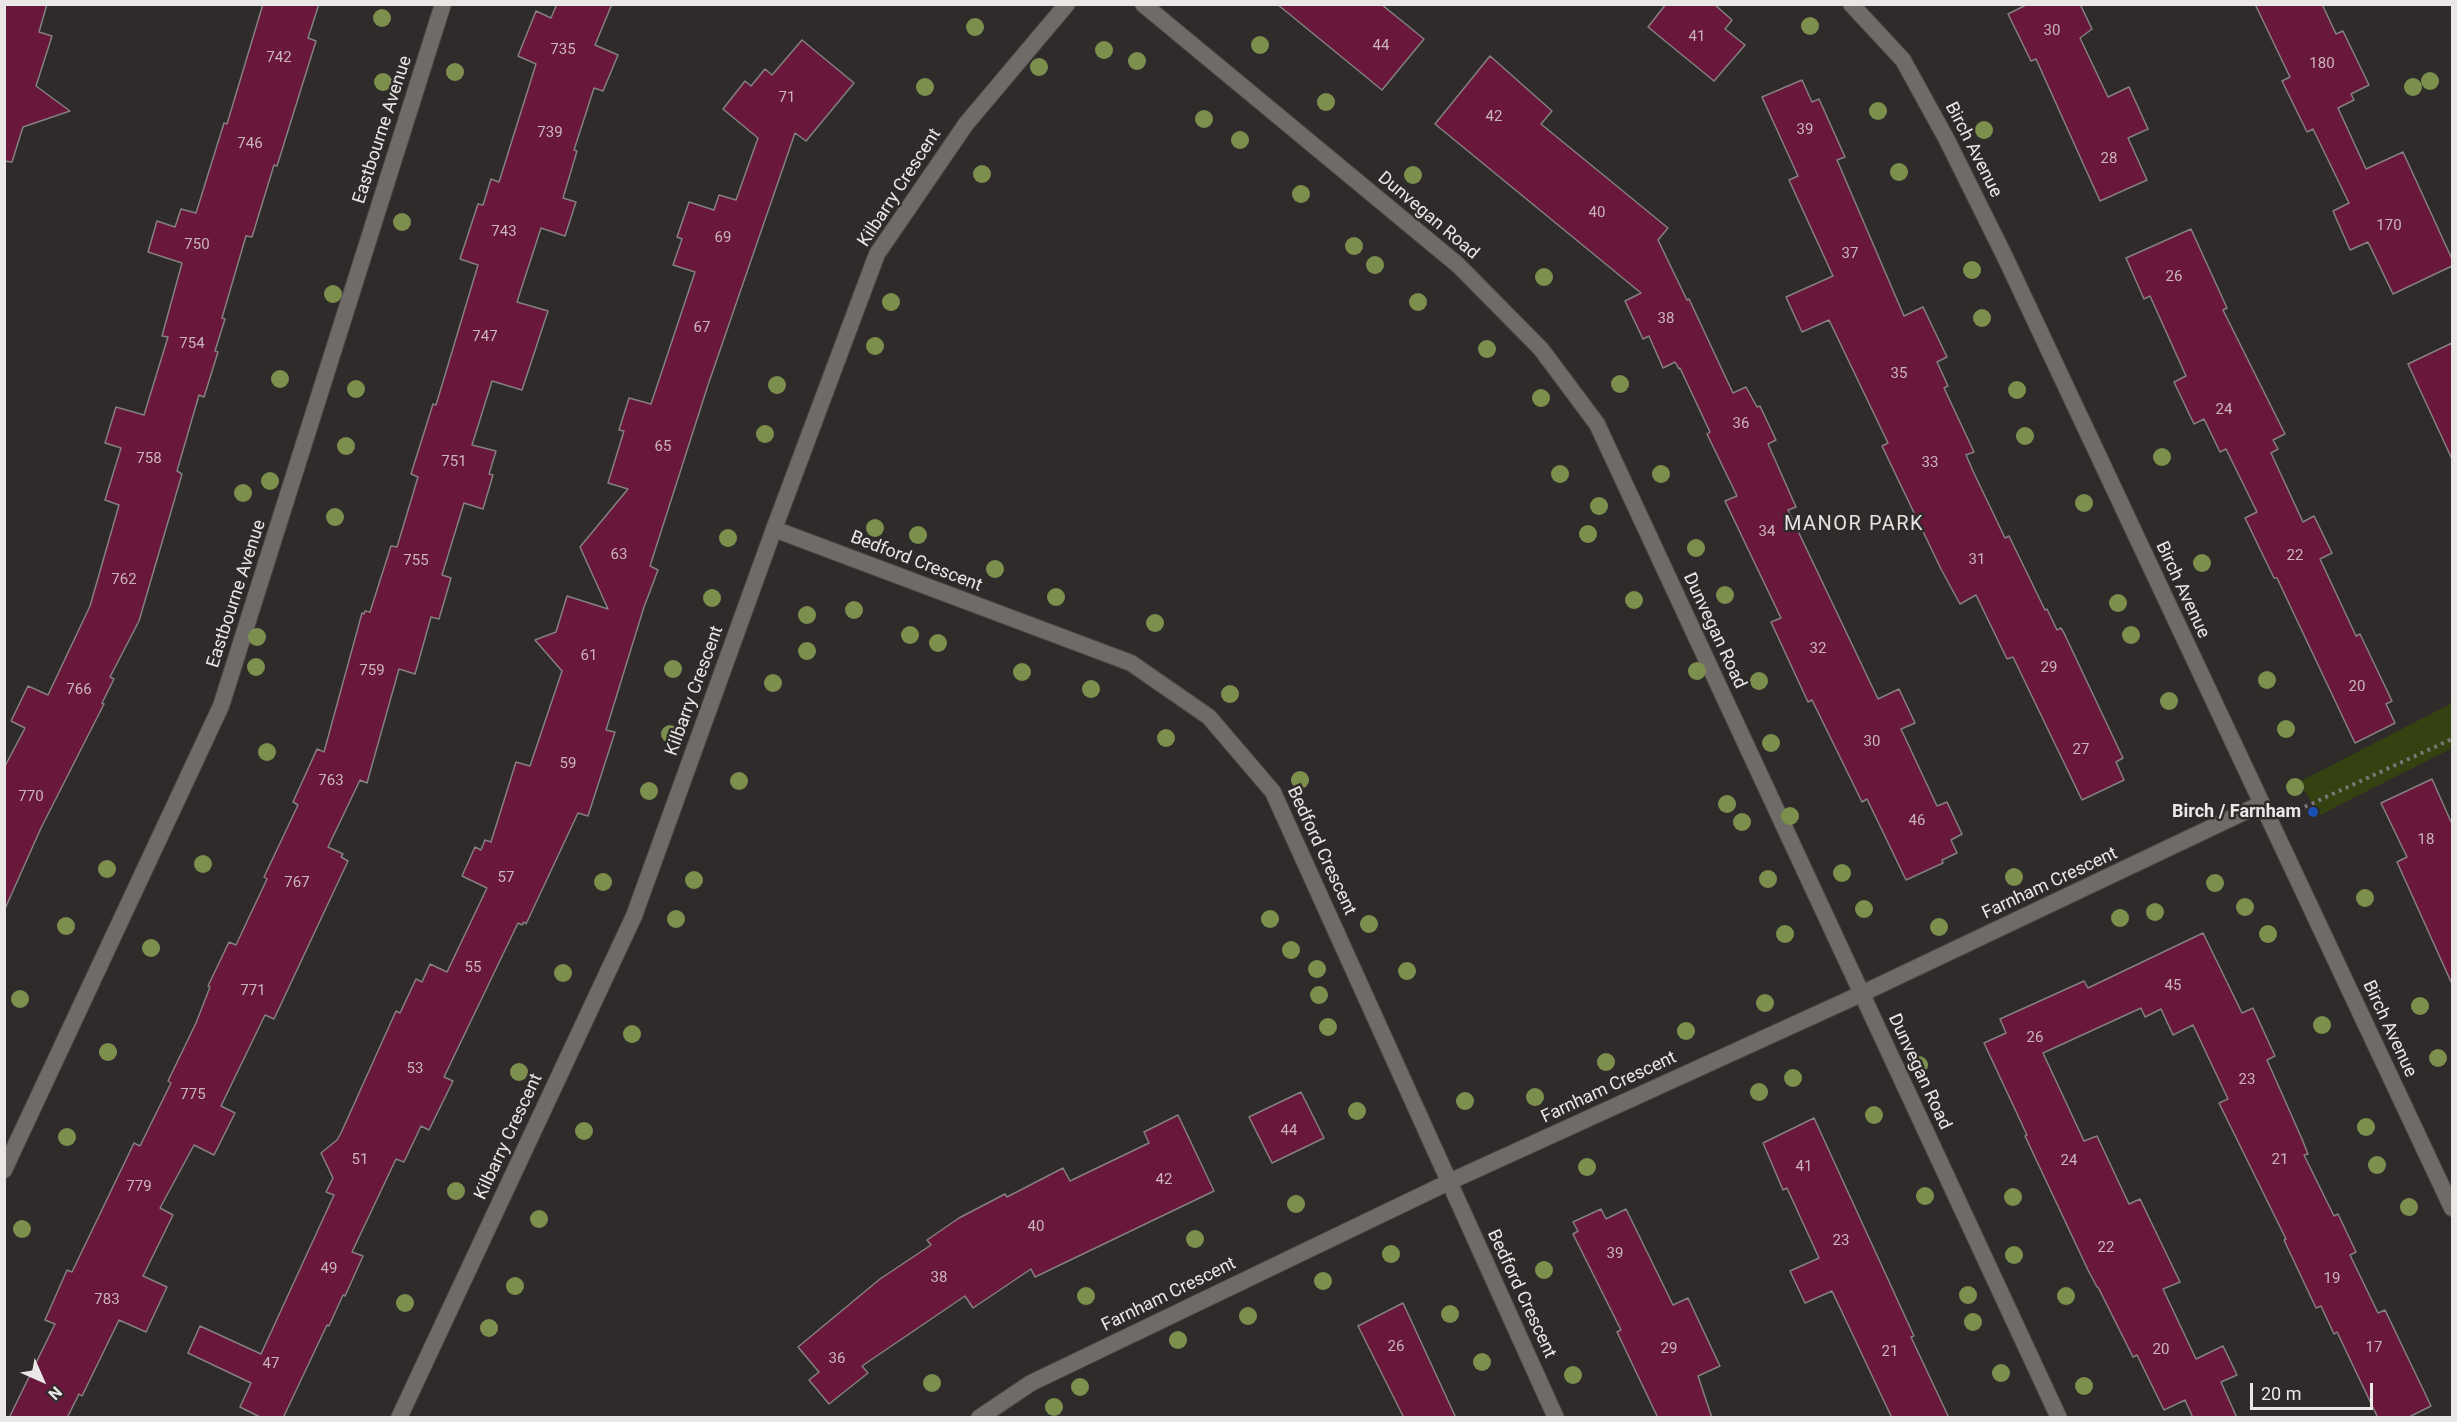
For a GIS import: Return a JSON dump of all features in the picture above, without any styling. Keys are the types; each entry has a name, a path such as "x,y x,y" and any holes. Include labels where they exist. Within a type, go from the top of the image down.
{"street":[{"name":"Eastbourne Avenue","path":"4,1170 221,706 443,4"},
{"name":"Kilbarry Crescent","path":"399,1418 634,916 774,529 877,255 966,124 1067,4"},
{"name":"Dunvegan Road","path":"1143,4 1458,265 1541,349 1597,424 2059,1418"},
{"name":"Birch Avenue","path":"1851,4 1903,60 1947,140 2005,258 2452,1208"},
{"name":"Bedford Crescent","path":"774,529 1131,663 1209,717 1273,792 1556,1418"},
{"name":"Farnham Crescent","path":"979,1418 1031,1383 1449,1182 1862,994 2261,804"}],"path":[{"path":"2270,824 2452,739"}],"green space":[{"path":"2452,703 2452,748 2320,815 2299,782"}],"building":[{"path":"4,4 47,4 39,32 52,36 36,86 70,111 23,127 12,162 4,161"},
{"path":"263,4 319,4 308,38 316,41 252,237 246,236 222,318 225,319 215,351 218,352 204,397 199,395 177,471 182,474 139,621 110,677 114,679 102,703 104,704 41,828 4,911 4,768 25,728 11,721 28,686 48,695 90,606 119,505 105,500 121,448 105,443 116,407 144,415 168,337 162,336 182,263 148,252 157,221 175,227 181,209 196,213 224,123 227,124"},
{"path":"557,4 612,4 595,45 618,55 603,91 594,88 574,150 577,151 563,198 576,202 565,236 541,228 517,302 548,311 522,390 492,381 472,445 496,451 489,474 493,475 483,509 464,503 442,575 451,578 439,619 431,617 415,674 399,669 367,783 360,780 328,847 343,854 341,857 348,861 274,1019 265,1015 221,1106 235,1113 214,1155 194,1145 160,1208 173,1215 143,1276 167,1287 146,1332 119,1320 82,1396 79,1394 67,1418 9,1418 55,1324 45,1320 67,1270 72,1272 134,1143 140,1146 171,1083 168,1081 196,1023 210,987 208,986 229,942 236,945 267,879 264,877 298,805 293,802 317,749 324,752 362,613 370,612 391,546 397,547 418,477 411,474 433,404 436,405 478,265 460,259 478,204 483,205 491,179 499,182 536,64 518,56 536,11 551,18"},
{"path":"1277,4 1381,4 1424,39 1382,90"},
{"path":"1666,4 1714,4 1732,20 1725,29 1745,45 1714,81 1648,27"},
{"path":"2028,4 2080,4 2092,29 2080,38 2108,97 2129,87 2148,129 2128,138 2147,180 2100,201 2036,59 2031,61 2008,14"},
{"path":"2255,4 2322,4 2336,34 2343,31 2369,85 2351,94 2354,100 2338,108 2366,169 2403,152 2452,259 2452,266 2393,294 2368,242 2350,250 2333,211 2349,203 2313,129 2307,132 2282,81 2290,77"},
{"path":"802,40 854,83 806,141 795,133 708,385 650,566 658,570 644,607 606,730 615,732 588,816 578,813 526,924 518,923 444,1077 453,1081 429,1130 421,1126 404,1162 396,1159 352,1252 363,1256 283,1418 262,1418 240,1407 251,1383 188,1353 200,1326 261,1354 334,1195 326,1192 333,1178 321,1153 337,1140 341,1133 396,1011 400,1013 416,979 422,982 430,964 447,972 487,888 462,876 475,847 481,850 485,840 491,842 516,762 530,766 562,671 535,640 556,632 567,596 608,609 580,547 628,489 608,483 624,431 619,430 629,398 651,404 695,272 673,265 682,239 677,237 689,202 714,210 719,195 736,200 758,138 723,109 745,81 751,86 765,69 772,75"},
{"path":"1490,56 1552,111 1541,124 1668,228 1658,240 1687,300 1689,299 1733,393 1746,387 1757,407 1760,406 1776,440 1768,444 1796,507 1788,510 1878,699 1899,689 1915,723 1901,729 1937,806 1947,802 1962,834 1951,840 1957,853 1942,860 1943,863 1906,880 1867,799 1862,802 1812,700 1808,702 1771,622 1781,618 1725,501 1737,496 1707,434 1710,432 1680,368 1675,362 1663,368 1649,336 1643,339 1625,301 1641,293 1435,124"},
{"path":"1802,80 1812,102 1819,99 1845,157 1837,160 1904,316 1923,307 1947,357 1937,362 1948,386 1944,388 1974,452 1966,455 1973,471 2005,538 2009,536 2045,610 2047,609 2057,630 2061,628 2064,633 2123,758 2116,762 2124,780 2082,800 2013,657 2007,659 1976,595 1960,604 1941,569 1882,446 1888,443 1829,320 1802,332 1786,297 1833,276 1789,180 1798,176 1762,97"},
{"path":"2191,229 2227,308 2223,310 2285,434 2273,440 2278,449 2271,453 2303,522 2314,516 2332,553 2320,559 2356,636 2360,634 2392,701 2386,704 2395,723 2355,743 2277,578 2274,578 2245,518 2257,512 2226,449 2220,452 2204,419 2194,424 2174,382 2186,376 2150,296 2144,299 2126,258"},
{"path":"2452,343 2452,459 2408,364"},
{"path":"2432,779 2452,824 2452,984 2397,862 2407,857 2381,803"},
{"path":"2203,933 2242,1013 2253,1008 2275,1056 2267,1060 2308,1154 2304,1155 2334,1216 2338,1214 2356,1252 2350,1255 2378,1313 2385,1310 2431,1406 2407,1418 2378,1418 2337,1332 2334,1334 2321,1306 2316,1308 2284,1240 2286,1239 2219,1103 2228,1099 2193,1025 2173,1035 2161,1009 2145,1017 2141,1008 2043,1053 2084,1141 2097,1136 2129,1204 2140,1199 2180,1282 2163,1289 2196,1359 2223,1346 2237,1375 2221,1382 2237,1418 2193,1418 2185,1400 2164,1410 2137,1355 2133,1357 2088,1270 1984,1043 2006,1033 2000,1019 2084,981 2088,988"},
{"path":"1301,1092 1324,1138 1272,1163 1249,1117"},
{"path":"1178,1115 1214,1191 1035,1277 1031,1269 973,1308 965,1296 862,1366 868,1373 829,1404 809,1380 819,1372 798,1347 880,1279 931,1245 927,1240 959,1218 1005,1194 1007,1197 1063,1168 1070,1181 1149,1143 1144,1132"},
{"path":"1814,1118 1949,1418 1892,1418 1832,1291 1805,1303 1790,1271 1819,1258 1787,1188 1783,1190 1763,1143"},
{"path":"1601,1209 1606,1219 1626,1209 1673,1305 1688,1298 1720,1366 1698,1376 1712,1418 1658,1418 1617,1332 1621,1330 1573,1234 1578,1231 1573,1222"},
{"path":"1403,1303 1456,1418 1404,1418 1358,1326"}],"place":[{"name":"Birch / Farnham","path":"2313,812"}],"district":[{"name":"MANOR PARK","path":"1854,525"}]}
